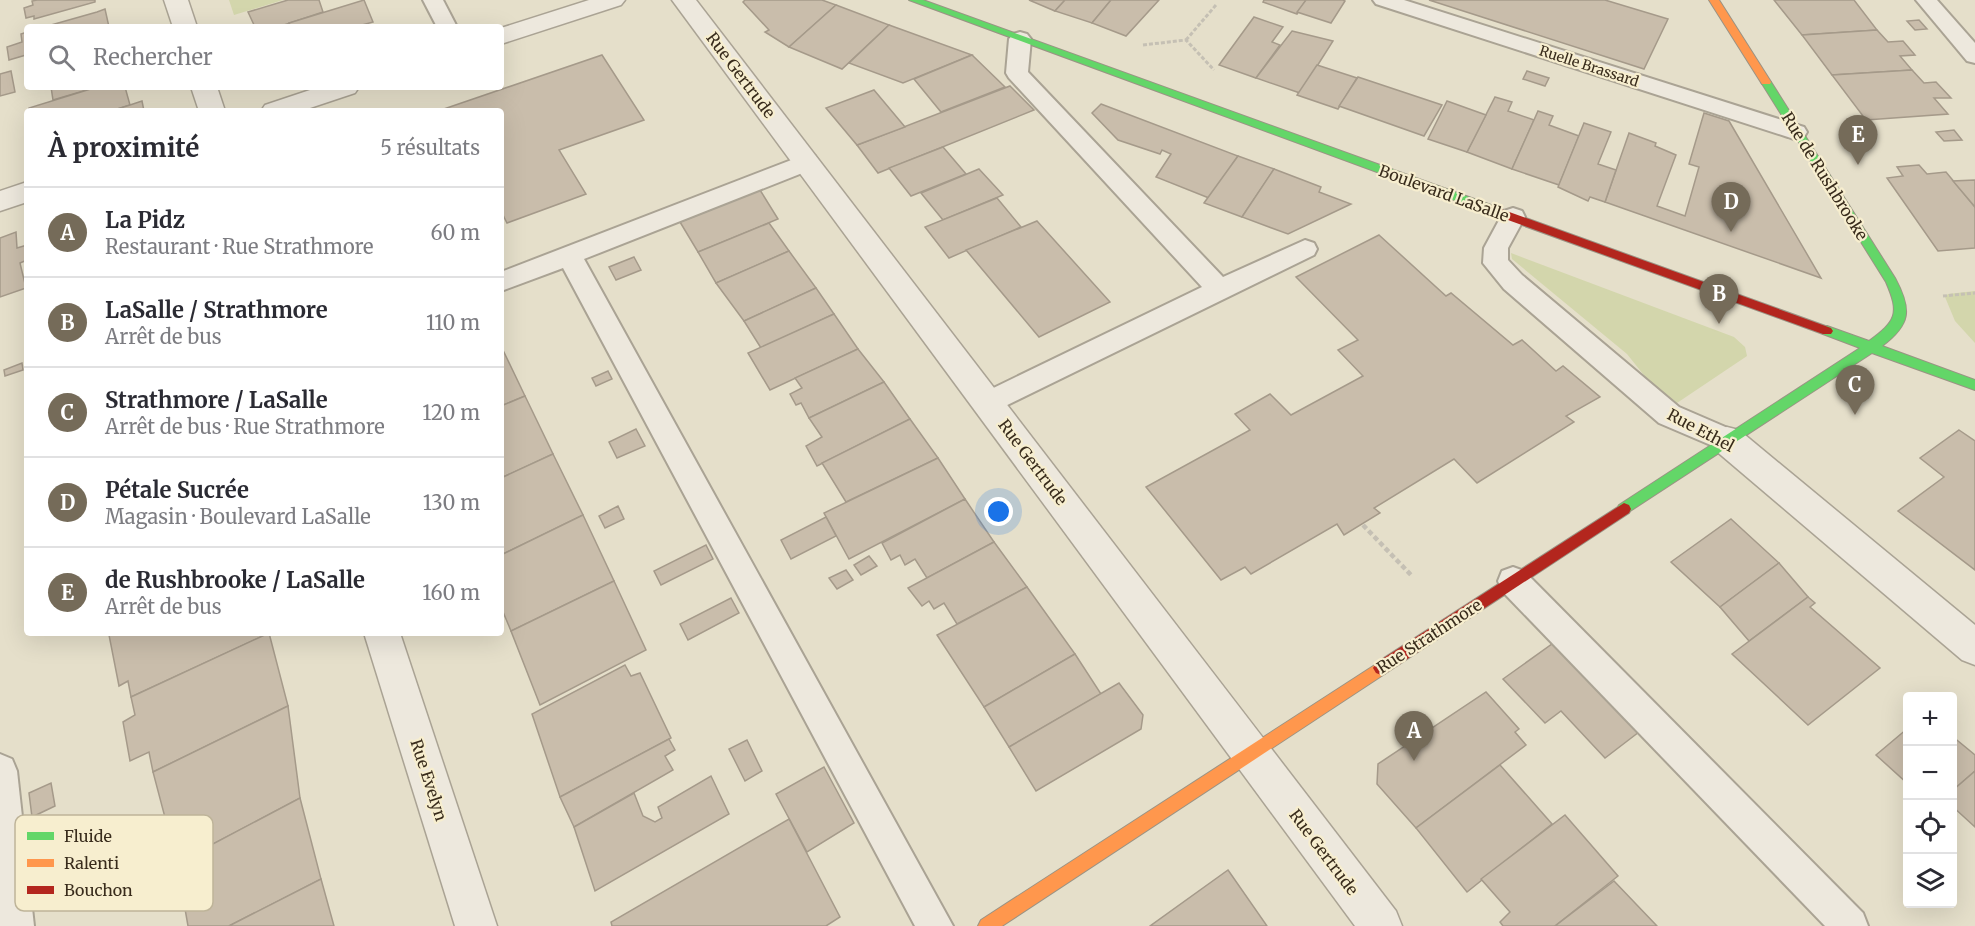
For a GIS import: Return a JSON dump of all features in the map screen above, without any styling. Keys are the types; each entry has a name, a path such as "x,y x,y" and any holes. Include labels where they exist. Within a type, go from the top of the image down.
{"street":[{"path":"176,0 184,24"},
{"path":"504,35 613,0"},
{"name":"Rue Gertrude","path":"684,0 1381,926"},
{"name":"Boulevard LaSalle","path":"914,0 1975,385"},
{"name":"Rue de Rushbrooke","path":"1714,0 1891,281 1901,302 1903,319 1871,347"},
{"path":"205,90 211,108"},
{"path":"283,108 337,90"},
{"path":"0,201 24,193"},
{"name":"Rue Strathmore","path":"987,926 1871,347"},
{"name":"Rue Ethel","path":"1727,440 1975,648"},
{"name":"Rue Evelyn","path":"383,636 476,926"}],"lane":[{"path":"434,0 446,24"},
{"name":"Ruelle Brassard","path":"1383,0 1796,132"},
{"path":"1926,0 1975,56"},
{"path":"1020,39 1017,73 1221,290"},
{"path":"504,281 807,162"},
{"name":"Rue Ethel","path":"1513,217 1496,248 1496,263 1514,282 1669,415 1727,440"},
{"path":"989,403 1305,249"},
{"path":"569,255 934,926"},
{"path":"1513,581 1850,926"},
{"path":"0,771 16,926"}],"path":[{"path":"1142,45 1186,40 1216,5"},
{"path":"1186,40 1220,76"},
{"path":"1943,296 1975,293"},
{"path":"1363,525 1412,576"}],"green space":[{"path":"229,0 283,0 234,15"},
{"path":"1511,253 1734,337 1745,347 1747,356 1674,405 1651,384 1627,354 1512,259"},
{"path":"1975,291 1975,343 1955,321 1945,297 1948,294"}],"building":[{"path":"95,0 95,2 34,19 34,16 26,18 24,8 33,5 32,1"},
{"path":"288,0 319,0 323,12 287,24 254,24 248,12"},
{"path":"364,0 373,22 366,24 289,23"},
{"path":"745,0 822,0 836,5 789,47 765,32 769,30 743,2"},
{"path":"1029,0 1065,0 1055,11"},
{"path":"1065,0 1111,0 1092,23 1055,11"},
{"path":"1111,0 1159,0 1126,36 1092,23"},
{"path":"1264,0 1306,0 1297,14 1263,2"},
{"path":"1306,0 1345,1 1331,23 1297,12"},
{"path":"1429,0 1605,0 1668,19 1644,69"},
{"path":"1774,0 1854,0 1877,30 1802,35"},
{"path":"836,5 889,25 842,69 789,47"},
{"path":"105,9 108,24 55,24"},
{"path":"1254,17 1283,27 1272,42 1280,45 1256,78 1219,65"},
{"path":"1919,20 1927,29 1915,30 1907,21"},
{"path":"889,25 972,55 903,83 849,63"},
{"path":"1877,30 1888,42 1903,41 1915,55 1900,56 1912,70 1832,75 1802,35"},
{"path":"1292,31 1333,41 1300,93 1256,78"},
{"path":"24,33 24,56 9,60 7,47 22,42 21,34"},
{"path":"602,55 644,120 559,150 586,194 507,223 504,217 504,108 447,108"},
{"path":"972,55 1005,87 941,112 914,79"},
{"path":"1317,65 1357,78 1338,109 1297,95"},
{"path":"1912,70 1924,83 1936,82 1951,98 1934,98 1948,114 1866,120 1832,75"},
{"path":"11,71 15,92 0,96 0,74"},
{"path":"1527,71 1549,78 1545,86 1523,79"},
{"path":"1358,77 1442,105 1424,136 1339,106"},
{"path":"1010,86 1034,110 878,173 857,145"},
{"path":"51,90 87,90 53,100"},
{"path":"87,90 126,90 130,105 120,108 29,108"},
{"path":"874,90 905,127 857,145 826,108"},
{"path":"1495,97 1512,102 1508,111 1534,120 1512,169 1467,152"},
{"path":"142,101 143,108 120,108"},
{"path":"1447,101 1486,115 1467,152 1428,139"},
{"path":"1101,104 1238,156 1209,198 1156,177 1171,154 1162,150 1160,154 1118,140 1092,113"},
{"path":"1538,111 1553,116 1549,125 1579,136 1559,185 1512,169"},
{"path":"1704,113 1729,121 1821,278 1605,202 1629,133 1656,143 1655,146 1676,155 1657,206 1685,216 1699,167 1689,164"},
{"path":"1584,123 1611,132 1598,164 1616,170 1605,202 1590,197 1588,201 1558,187"},
{"path":"1954,130 1962,140 1944,141 1936,132"},
{"path":"943,147 966,174 911,196 889,168"},
{"path":"1238,156 1274,169 1242,217 1204,203"},
{"path":"1919,165 1927,174 1946,172 1975,207 1975,248 1938,251 1887,178 1903,176 1897,167"},
{"path":"979,169 1003,195 943,220 921,193"},
{"path":"1274,169 1321,187 1319,192 1351,204 1288,234 1242,217"},
{"path":"1975,180 1975,207 1953,181"},
{"path":"760,190 778,219 698,252 680,222"},
{"path":"997,198 1021,227 949,258 925,227"},
{"path":"1037,221 1110,302 1039,337 966,250"},
{"path":"769,223 789,251 716,283 698,252"},
{"path":"16,232 17,248 24,246 24,261 20,263 24,289 0,297 0,238"},
{"path":"1379,235 1446,296 1451,293 1513,345 1522,340 1556,371 1563,366 1600,397 1566,416 1574,422 1477,483 1454,459 1374,508 1380,513 1344,535 1337,524 1251,574 1245,567 1221,580 1146,487 1250,430 1235,414 1270,394 1291,415 1363,376 1338,350 1358,340 1296,277"},
{"path":"789,251 816,288 744,321 716,283"},
{"path":"634,257 641,270 616,280 609,267"},
{"path":"816,288 834,314 761,348 744,321"},
{"path":"834,314 858,349 770,390 748,353"},
{"path":"858,349 884,382 809,418 801,403 796,405 790,394 802,388 795,378"},
{"path":"504,352 525,396 504,405"},
{"path":"22,363 23,370 5,376 4,370"},
{"path":"608,371 612,379 596,386 592,378"},
{"path":"884,382 910,419 817,466 806,446 822,437 809,418"},
{"path":"525,396 553,454 504,477 504,405"},
{"path":"910,419 938,458 846,502 822,463"},
{"path":"636,429 645,446 617,458 609,442"},
{"path":"1959,430 1975,441 1975,570 1898,511 1944,477 1920,458"},
{"path":"553,454 583,515 504,554 504,477"},
{"path":"938,458 965,499 849,559 824,513"},
{"path":"965,499 994,542 927,578 915,559 905,565 900,555 891,560 882,543"},
{"path":"618,506 624,519 605,528 599,516"},
{"path":"583,515 614,581 511,631 504,614 504,554"},
{"path":"826,517 836,536 791,559 781,540"},
{"path":"1731,519 1779,563 1720,607 1671,562"},
{"path":"994,542 1027,587 957,624 944,603 934,609 929,601 922,606 908,588"},
{"path":"706,545 713,559 661,585 654,571"},
{"path":"869,556 877,566 861,575 854,565"},
{"path":"1779,563 1808,597 1749,641 1720,607"},
{"path":"846,570 853,580 837,589 829,578"},
{"path":"614,581 646,650 540,705 511,631"},
{"path":"1027,587 1075,654 984,707 937,635"},
{"path":"1808,597 1815,603 1810,607 1880,668 1808,725 1732,654"},
{"path":"731,598 739,613 688,640 680,624"},
{"path":"109,636 263,636 131,697 128,681 119,686"},
{"path":"263,636 270,636 288,706 153,772 149,752 130,761 123,722 135,715 131,697"},
{"path":"1552,644 1639,732 1605,758 1561,711 1545,723 1503,679"},
{"path":"1075,654 1101,694 1009,747 984,707"},
{"path":"625,665 631,676 640,673 671,738 560,797 532,714"},
{"path":"1119,683 1143,715 1141,729 1036,791 1009,747"},
{"path":"1486,692 1519,729 1515,732 1526,745 1416,828 1377,784 1378,764"},
{"path":"288,706 300,798 213,844 213,815 164,815 153,772"},
{"path":"1903,732 1903,779 1876,755"},
{"path":"669,739 675,750 665,756 673,770 574,827 560,797"},
{"path":"747,740 762,771 745,781 729,749"},
{"path":"1957,740 1975,755 1975,771 1957,787"},
{"path":"1500,765 1552,824 1467,892 1416,828"},
{"path":"824,767 854,823 807,852 776,794"},
{"path":"1975,771 1975,827 1957,811 1957,787"},
{"path":"711,776 729,814 595,891 574,827 634,793 643,816 655,822 662,818 658,807"},
{"path":"51,783 55,806 32,815 29,793"},
{"path":"300,798 321,879 229,926 188,926 185,911 213,911 213,844"},
{"path":"1565,815 1618,876 1555,926 1503,926 1500,922 1510,912 1481,879"},
{"path":"789,819 840,917 826,926 612,926 611,922"},
{"path":"1228,870 1267,926 1150,926"},
{"path":"321,879 334,926 229,926"},
{"path":"1614,881 1657,926 1555,926"}],"traffic: fast":[{"path":"914,0 1487,208"},
{"path":"1624,509 1871,347 1890,332 1900,319 1900,304 1891,281 1766,82"},
{"path":"1827,331 1975,385"}],"traffic: slow":[{"path":"1714,0 1766,82"},
{"path":"987,926 1381,668"}],"traffic: jam":[{"path":"1487,208 1827,331"},
{"path":"1381,668 1624,509"}],"place":[{"name":"de Rushbrooke / LaSalle","path":"1858,165"},
{"name":"Pétale Sucrée","path":"1731,232"},
{"name":"LaSalle / Strathmore","path":"1719,324"},
{"name":"Strathmore / LaSalle","path":"1855,415"},
{"name":"La Pidz","path":"1414,761"}]}
